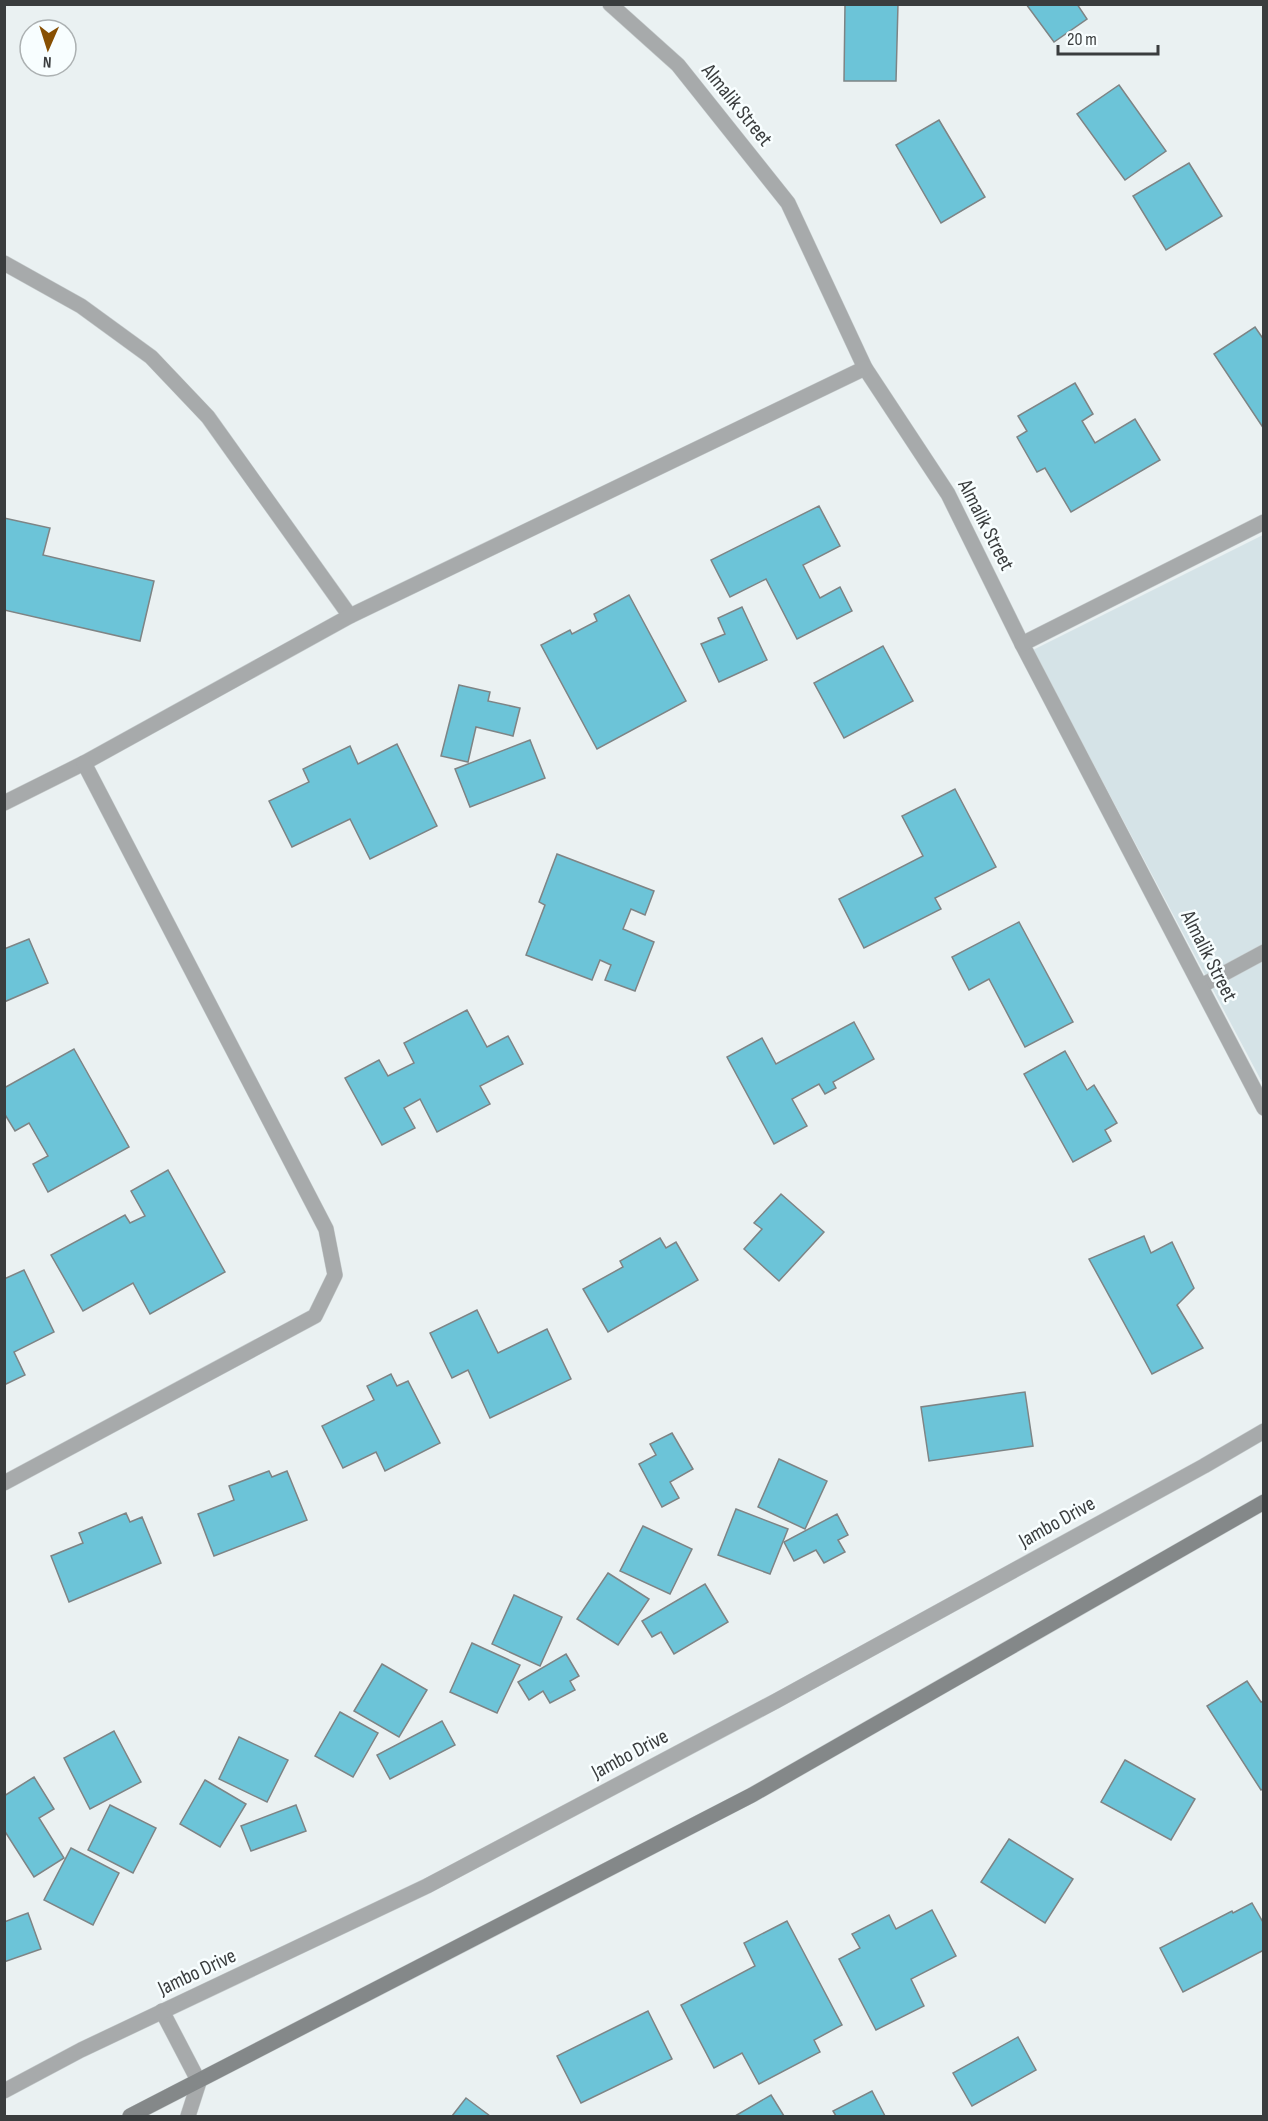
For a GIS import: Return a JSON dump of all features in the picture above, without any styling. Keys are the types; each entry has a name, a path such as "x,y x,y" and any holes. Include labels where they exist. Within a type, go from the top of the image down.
{"main road":[{"path":"130,2116 752,1795 1263,1502"}],"street":[{"name":"Almalik Street","path":"610,4 678,65 788,203 865,368 948,494 1022,644 1263,1108"},
{"path":"4,263 81,306 151,357 208,417 350,616"},
{"path":"4,803 84,763 350,616 865,368"},
{"path":"1022,644 1263,522"},
{"path":"4,1482 315,1316 335,1275 326,1229 84,763"},
{"path":"1201,986 1263,952"},
{"name":"Jambo Drive","path":"4,2091 81,2050 427,1886 776,1701 1204,1466 1263,1431"},
{"path":"162,2012 199,2082 188,2116"}],"shaded area":[{"path":"1263,535 1263,1084 1033,650"}],"building":[{"path":"845,4 898,4 896,81 844,81"},
{"path":"1026,4 1077,4 1087,19 1054,42"},
{"path":"1119,85 1166,151 1125,180 1077,114"},
{"path":"939,120 985,197 941,223 896,145"},
{"path":"1189,163 1222,216 1166,250 1133,196"},
{"path":"1255,327 1264,340 1264,429 1214,354"},
{"path":"1075,383 1093,414 1082,421 1095,443 1135,419 1160,460 1071,512 1045,468 1037,472 1017,437 1027,431 1018,416"},
{"path":"819,506 840,546 803,565 820,598 840,587 852,611 797,639 766,579 730,597 711,560"},
{"path":"4,518 50,528 43,555 154,581 140,641 4,610"},
{"path":"629,595 686,701 597,749 541,645 570,630 572,634 597,621 594,614"},
{"path":"742,607 767,660 719,682 701,644 725,634 718,618"},
{"path":"883,646 913,701 844,738 814,683"},
{"path":"459,685 490,692 488,701 520,708 513,736 476,727 468,762 441,756"},
{"path":"530,740 545,778 470,807 455,769"},
{"path":"397,744 437,826 370,859 350,819 292,847 269,801 309,782 303,769 350,746 358,764"},
{"path":"955,789 996,867 935,898 941,909 864,948 839,899 923,856 902,816"},
{"path":"557,854 654,891 645,915 631,909 623,929 654,942 635,991 605,980 611,965 600,960 592,980 526,955 545,905 539,902"},
{"path":"1019,922 1073,1022 1025,1047 989,979 969,990 952,957"},
{"path":"29,939 48,983 4,1002 4,949"},
{"path":"467,1010 487,1047 508,1036 523,1064 480,1086 490,1104 437,1132 420,1099 404,1108 415,1128 382,1145 345,1078 379,1060 388,1076 414,1063 404,1043"},
{"path":"854,1022 874,1059 833,1082 836,1088 825,1094 819,1084 792,1099 807,1126 774,1144 727,1057 762,1038 776,1064"},
{"path":"74,1049 129,1147 48,1192 33,1164 48,1156 29,1123 15,1131 4,1113 4,1088"},
{"path":"1065,1051 1087,1090 1094,1085 1117,1123 1105,1130 1111,1141 1073,1162 1024,1074"},
{"path":"168,1170 225,1272 150,1314 133,1283 83,1311 51,1255 125,1215 130,1223 145,1216 131,1191"},
{"path":"781,1194 824,1232 779,1281 744,1249 762,1229 754,1223"},
{"path":"1144,1236 1151,1253 1172,1242 1194,1288 1177,1305 1203,1348 1152,1374 1089,1259"},
{"path":"660,1238 666,1248 676,1242 698,1280 608,1332 583,1289 623,1267 620,1261"},
{"path":"24,1270 54,1332 14,1352 25,1375 4,1385 4,1279"},
{"path":"477,1310 498,1353 547,1329 571,1379 490,1418 468,1370 452,1378 430,1333"},
{"path":"391,1374 397,1386 408,1381 440,1443 385,1471 376,1452 343,1468 322,1426 374,1400 367,1386"},
{"path":"1025,1392 1033,1446 929,1461 921,1407"},
{"path":"672,1433 693,1469 670,1482 679,1498 662,1507 639,1464 656,1455 650,1444"},
{"path":"779,1459 827,1481 805,1529 758,1507"},
{"path":"269,1471 272,1477 287,1471 307,1520 214,1556 198,1514 234,1500 229,1486"},
{"path":"736,1509 788,1529 770,1574 718,1555"},
{"path":"126,1513 130,1522 142,1517 161,1563 69,1602 51,1556 83,1543 79,1533"},
{"path":"837,1514 848,1535 838,1540 845,1552 824,1563 816,1550 794,1561 784,1542"},
{"path":"643,1526 692,1549 670,1594 620,1571"},
{"path":"608,1573 649,1599 618,1645 577,1619"},
{"path":"705,1584 728,1622 674,1654 661,1632 652,1637 642,1621"},
{"path":"514,1595 562,1617 540,1666 492,1644"},
{"path":"472,1643 520,1665 497,1713 450,1692"},
{"path":"566,1654 579,1676 570,1681 575,1690 550,1703 543,1691 529,1700 518,1682"},
{"path":"382,1664 427,1690 399,1737 354,1711"},
{"path":"1247,1681 1261,1702 1264,1701 1264,1788 1261,1790 1207,1706"},
{"path":"340,1712 378,1733 353,1777 315,1756"},
{"path":"442,1721 455,1745 390,1779 377,1755"},
{"path":"114,1731 141,1782 90,1809 64,1758"},
{"path":"239,1737 288,1760 267,1802 219,1779"},
{"path":"1125,1760 1195,1799 1171,1840 1101,1802"},
{"path":"34,1777 54,1809 39,1818 64,1858 34,1877 4,1830 4,1796"},
{"path":"205,1780 246,1804 220,1847 180,1824"},
{"path":"110,1805 156,1828 133,1873 88,1850"},
{"path":"296,1805 306,1831 251,1851 241,1826"},
{"path":"1009,1839 1073,1879 1045,1923 981,1882"},
{"path":"71,1848 119,1873 93,1925 44,1900"},
{"path":"1252,1903 1264,1924 1264,1950 1183,1992 1160,1948"},
{"path":"932,1910 956,1956 911,1979 924,2006 876,2030 839,1959 860,1948 852,1934 889,1915 896,1929"},
{"path":"28,1913 41,1949 4,1962 4,1922"},
{"path":"787,1921 842,2025 814,2040 820,2052 759,2084 742,2053 714,2068 681,2005 755,1966 744,1943"},
{"path":"648,2011 672,2059 581,2103 557,2056"},
{"path":"1018,2037 1036,2070 972,2106 953,2073"},
{"path":"872,2091 885,2116 836,2116 833,2111"},
{"path":"771,2095 784,2116 735,2116"},
{"path":"466,2098 490,2116 452,2116"}]}
